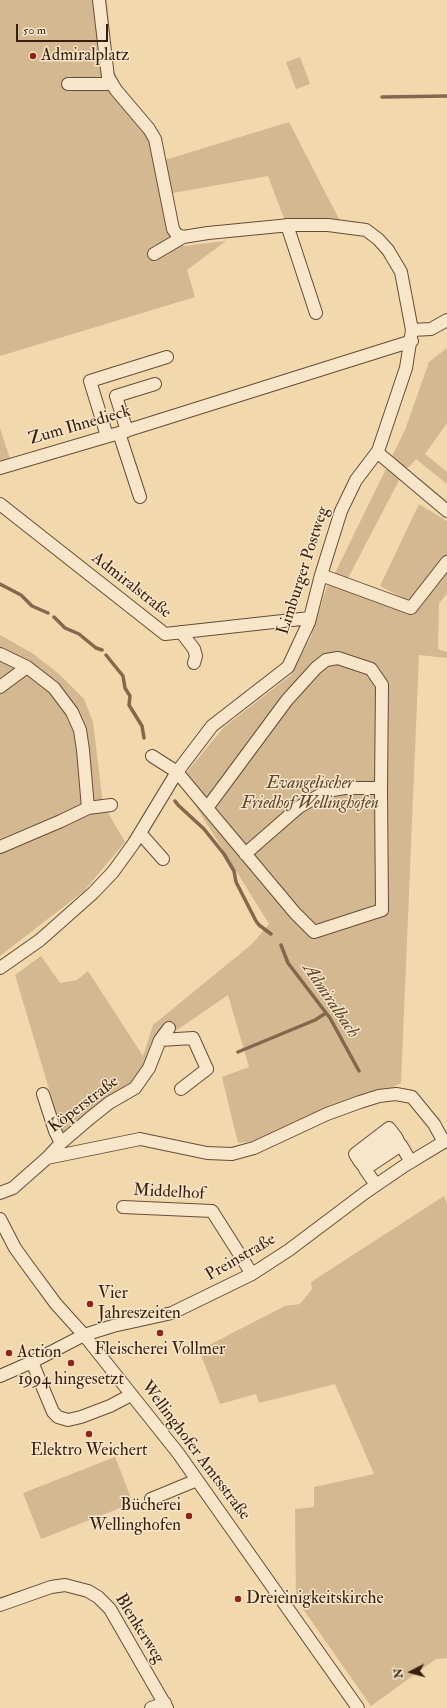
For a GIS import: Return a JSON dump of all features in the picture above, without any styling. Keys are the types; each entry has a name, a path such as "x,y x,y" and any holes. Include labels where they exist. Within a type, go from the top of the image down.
{"street":[{"path":"99,0 108,77 149,129 155,139 173,229 176,235 183,237 287,225 328,225 366,230 378,239 392,256 401,272 409,296 412,336 431,329 447,320"},
{"path":"68,84 112,84"},
{"path":"287,225 316,313"},
{"path":"154,254 183,237"},
{"name":"Zum Ihnedieck","path":"0,468 170,417 412,336"},
{"name":"Limburger Postweg","path":"0,968 40,940 93,893 113,872 140,833 177,772 212,726 288,667 310,618 341,511 356,480 377,452 406,368 412,336"},
{"path":"107,436 90,381 167,357"},
{"path":"140,497 123,432 116,396 154,384"},
{"path":"377,452 447,511"},
{"name":"Admiralstraße","path":"0,504 166,634 310,618"},
{"path":"321,576 411,608 447,562"},
{"path":"181,632 194,649 196,656 194,663"},
{"path":"0,654 27,667 54,688 72,712 80,730 88,808"},
{"path":"152,756 177,772 245,854 295,913 314,932 382,910 382,685 371,669 338,658 326,660 316,668 292,694 207,808"},
{"path":"0,687 27,667"},
{"path":"245,854 300,807 328,791 345,788 381,788"},
{"path":"2,842 61,821 88,808 111,806"},
{"path":"140,833 163,859"},
{"name":"Köperstraße","path":"0,1193 13,1188 47,1158 61,1143 109,1103 135,1088 149,1068 160,1040 169,1028"},
{"path":"160,1040 193,1038 207,1069 181,1089"},
{"path":"43,1094 55,1131 61,1143"},
{"path":"47,1158 140,1139 207,1153 232,1154 258,1146 327,1114 379,1096 396,1094 412,1097 446,1141"},
{"path":"376,1185 355,1154 389,1128 411,1162"},
{"path":"363,1166 398,1141"},
{"name":"Preinstraße","path":"0,1376 32,1362 84,1335 113,1326 172,1314 252,1274 277,1259 376,1185 446,1141"},
{"name":"Middelhof","path":"122,1207 212,1211 252,1274"},
{"name":"Wellinghofer Amtsstraße","path":"0,1219 15,1248 56,1304 84,1335 178,1453 358,1708"},
{"path":"32,1362 52,1412 58,1417 68,1420 80,1418 110,1406 131,1395"},
{"path":"151,1499 197,1480"},
{"name":"Blenkerweg","path":"0,1605 51,1587 65,1585 88,1591 98,1597 110,1610 166,1706"},
{"path":"151,1708 166,1706"}],"green space":[{"name":"Admiralplatz","path":"0,0 107,0 113,68 121,86 149,121 165,160 289,122 341,223 285,221 268,176 162,195 170,237 178,244 184,246 226,241 187,270 195,297 0,356"},
{"path":"300,57 310,84 296,89 286,62"},
{"path":"447,348 447,423 425,454 447,472 447,484 416,459 405,469 347,580 334,575 405,430 429,362"},
{"path":"0,428 10,459 0,461"},
{"name":"Evangelischer Friedhof Wellinghofen","path":"419,504 447,521 447,593 439,604 438,649 447,652 447,658 419,655 401,1083 371,1098 264,1140 238,1143 222,1077 249,1067 228,995 158,1043 134,1086 64,1139 15,975 41,956 60,983 77,980 88,971 143,1056 153,1025 252,944 269,924 184,787 186,773 224,727 291,675 311,637 328,583 410,602 380,586"},
{"path":"0,635 32,653 59,674 84,699 93,722 103,804 125,842 84,891 0,956"},
{"path":"444,1196 447,1204 447,1658 436,1659 371,1706 296,1599 295,1509 314,1507 314,1487 374,1474 335,1384 259,1403 256,1394 220,1404 199,1350 285,1306 300,1304 312,1289 311,1282"},
{"path":"115,1457 133,1503 41,1539 23,1493"}],"waterway":[{"path":"382,97 447,96"},
{"name":"Admiralbach","path":"0,584 21,595 32,606 48,613"},
{"name":"Admiralbach","path":"54,617 65,628 79,634 96,648 102,650"},
{"name":"Admiralbach","path":"106,655 123,676 125,688 130,696 129,705 142,726 144,738"},
{"name":"Admiralbach","path":"175,801 204,829 224,854 234,871 236,882 256,921 271,934"},
{"name":"Admiralbach","path":"281,945 288,963 330,1018 359,1071"},
{"path":"238,1052 315,1020 326,1013"}],"place":[{"name":"Admiralplatz","path":"33,56"},
{"name":"Vier Jahreszeiten","path":"90,1304"},
{"name":"Fleischerei Vollmer","path":"160,1333"},
{"name":"Action","path":"9,1353"},
{"name":"1994 hingesetzt","path":"71,1363"},
{"name":"Elektro Weichert","path":"89,1434"},
{"name":"Bücherei Wellinghofen","path":"189,1516"},
{"name":"Dreieinigkeitskirche","path":"238,1599"}]}
